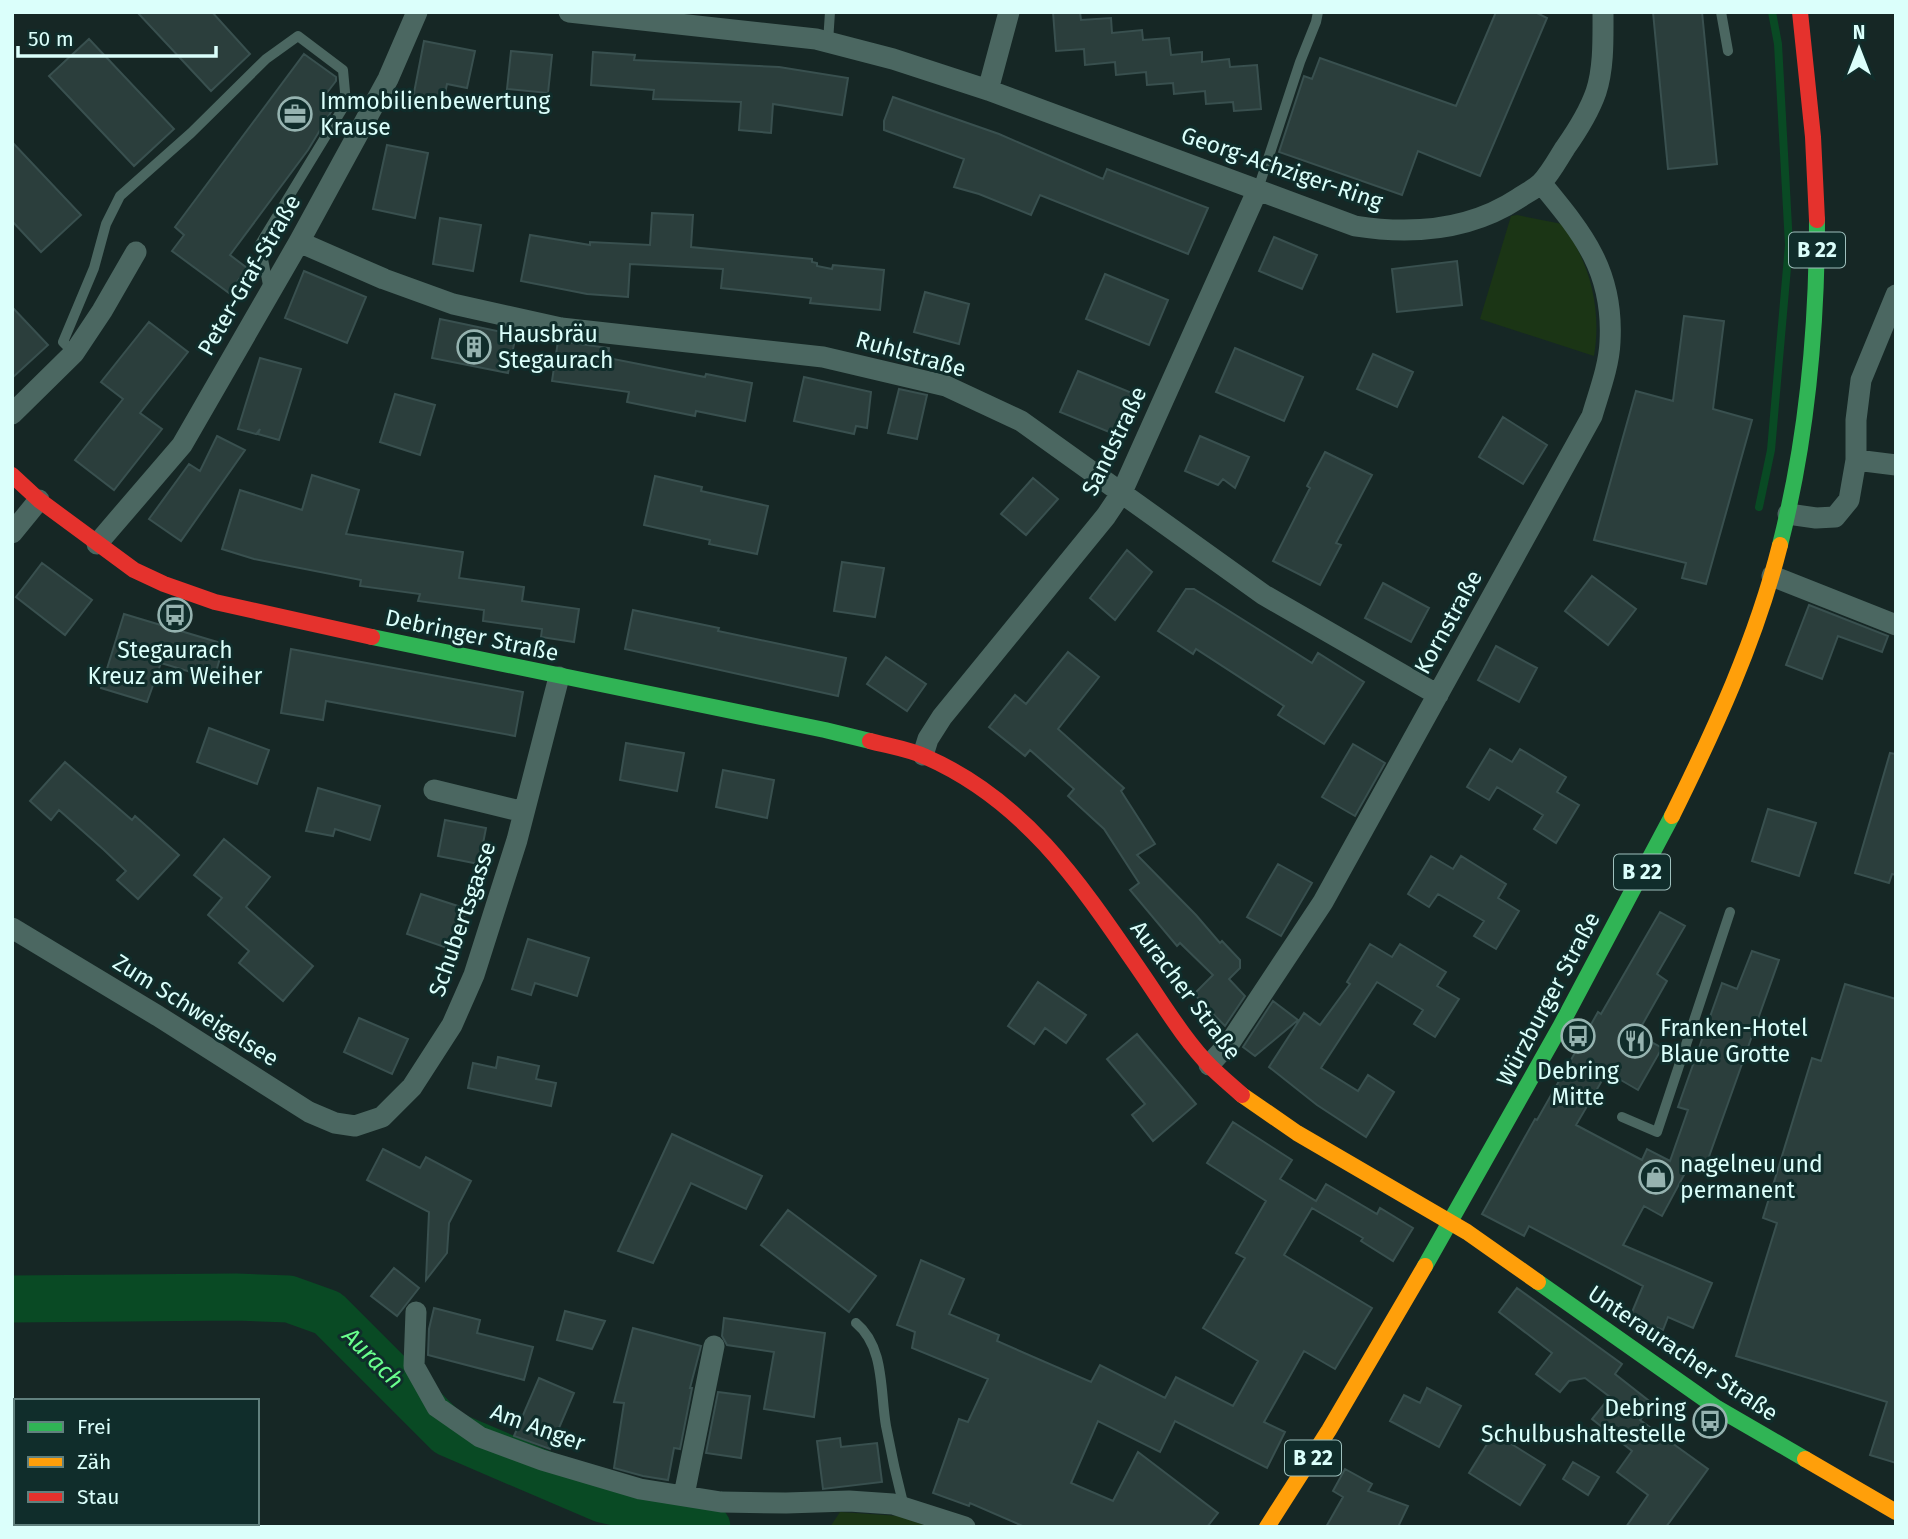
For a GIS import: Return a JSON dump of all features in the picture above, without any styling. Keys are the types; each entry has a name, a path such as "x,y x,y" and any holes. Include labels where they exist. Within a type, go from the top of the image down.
{"street":[{"name":"Peter-Graf-Straße","path":"97,544 182,446 270,294 388,79 417,12"},
{"name":"Georg-Achziger-Ring","path":"569,12 816,39 894,59 988,90 1354,226 1412,232 1445,228 1478,219 1506,207 1541,183 1577,132 1596,91 1603,12"},
{"path":"988,90 1009,12"},
{"name":"Würzburger Straße","path":"1267,1527 1342,1409 1562,1025 1692,776 1748,646 1772,576 1788,514 1804,434 1814,335 1816,164 1800,12"},
{"name":"Kornstraße","path":"1209,1065 1231,1041 1323,902 1592,415 1610,344 1609,304 1599,266 1577,226 1541,183"},
{"name":"Sandstraße","path":"923,755 928,739 942,717 1106,516 1122,492 1258,189"},
{"name":"Ruhlstraße","path":"299,242 384,279 453,304 561,328 823,357 946,386 1021,421 1264,595 1438,695"},
{"path":"12,414 74,353 102,312 136,252"},
{"path":"1788,514 1816,518 1835,517 1849,500 1856,460 1856,420 1861,380 1891,320 1896,295"},
{"path":"1856,460 1896,465"},
{"name":"Debringer Straße","path":"12,475 40,500 134,570 164,584 215,601 302,623 825,730 923,755 954,770"},
{"path":"12,533 40,500"},
{"path":"1772,576 1896,625"},
{"name":"Schubertsgasse","path":"355,1126 382,1117 412,1087 452,1025 474,975 524,812 559,677"},
{"name":"Auracher Straße","path":"954,770 1006,806 1047,844 1087,894 1209,1065 1249,1101 1297,1133 1451,1222"},
{"path":"434,790 524,812"},
{"name":"Zum Schweigelsee","path":"12,928 309,1112 335,1123 355,1126"},
{"name":"Unterauracher Straße","path":"1451,1222 1717,1408 1896,1512"},
{"name":"Am Anger","path":"416,1312 414,1366 437,1407 480,1437 640,1489 721,1502 849,1501 894,1504 965,1527"},
{"path":"684,1494 714,1346"}],"lane":[{"path":"828,42 830,12"},
{"path":"1258,189 1318,12"},
{"path":"1721,12 1728,51"},
{"path":"74,353 62,342 94,268 106,224 120,196 191,133 266,59 299,36 343,70 346,103 260,244 270,294"},
{"path":"1622,1117 1657,1132 1730,912"},
{"path":"856,1323 864,1329 877,1359 886,1426 904,1507"}],"green space":[{"path":"1511,216 1562,224 1572,239 1592,287 1596,321 1594,356 1480,319"},
{"path":"840,1512 899,1516 930,1527 830,1527"}],"building":[{"path":"137,12 212,12 250,54 211,91"},
{"path":"1053,12 1080,12 1081,20 1111,18 1112,33 1142,30 1143,40 1169,38 1171,55 1202,52 1202,62 1229,59 1230,67 1257,65 1261,109 1234,111 1233,102 1206,104 1205,91 1174,94 1173,83 1147,85 1146,72 1116,75 1115,62 1085,65 1084,49 1056,51"},
{"path":"1496,12 1535,12 1547,18 1480,176 1418,151 1402,195 1279,152 1304,76 1312,79 1320,58 1456,106"},
{"path":"1653,12 1702,12 1717,164 1668,169"},
{"path":"89,39 174,129 134,166 49,76"},
{"path":"424,41 475,51 467,88 447,84 443,103 413,98"},
{"path":"511,51 552,55 548,93 507,89"},
{"path":"593,52 635,55 634,60 779,67 848,78 842,115 773,104 771,133 739,130 741,102 653,99 654,90 591,85"},
{"path":"304,54 336,77 326,94 337,102 308,150 230,255 247,268 229,293 172,251 184,235 175,227"},
{"path":"893,97 999,134 1103,179 1107,169 1208,208 1188,254 1040,195 1031,215 954,187 964,159 884,130 884,121"},
{"path":"12,142 81,215 41,252 12,221"},
{"path":"387,145 428,153 415,218 373,209"},
{"path":"652,213 693,215 691,247 812,259 817,266 832,269 833,265 884,270 880,310 810,303 811,298 721,288 723,269 630,264 628,297 587,294 521,281 530,235 590,245 590,242 650,245"},
{"path":"440,218 481,225 473,271 433,264"},
{"path":"1274,237 1317,255 1302,289 1259,271"},
{"path":"1457,261 1462,305 1397,312 1392,269"},
{"path":"304,271 366,297 347,343 285,318"},
{"path":"1105,274 1168,300 1149,345 1086,319"},
{"path":"925,292 969,304 959,344 914,332"},
{"path":"12,307 48,345 12,378"},
{"path":"1684,316 1724,321 1713,409 1752,420 1706,584 1682,578 1686,563 1594,540 1636,391 1673,401"},
{"name":"Hausbräu Stegaurach","path":"440,319 516,335 508,373 432,358"},
{"path":"149,322 188,352 140,413 162,429 114,490 75,460 123,399 101,382"},
{"path":"558,341 609,348 608,358 705,377 706,374 752,383 745,421 696,411 695,416 627,402 629,392 552,381"},
{"path":"1235,348 1303,377 1284,421 1216,392"},
{"path":"1373,354 1413,372 1397,407 1357,389"},
{"path":"260,358 301,369 279,440 258,434 260,429 256,434 238,429"},
{"path":"1078,371 1132,393 1114,434 1060,412"},
{"path":"804,377 871,392 867,428 856,426 854,434 794,421"},
{"path":"899,389 927,395 917,439 888,433"},
{"path":"395,394 435,405 420,455 380,442"},
{"path":"1503,417 1547,445 1523,484 1479,457"},
{"path":"217,436 245,450 181,541 149,519 189,464 200,471"},
{"path":"1200,436 1249,457 1235,488 1223,479 1218,485 1185,471"},
{"path":"1325,452 1372,475 1336,543 1341,545 1320,585 1273,561"},
{"path":"312,475 359,490 346,534 463,552 459,578 524,587 522,601 579,609 574,642 541,637 542,629 483,621 484,610 418,601 420,594 360,586 361,580 254,559 222,549 240,490 302,510"},
{"path":"655,476 702,487 701,491 768,506 757,554 709,544 710,540 644,525"},
{"path":"1033,478 1058,499 1026,535 1001,514"},
{"path":"1127,550 1152,572 1115,620 1090,598"},
{"path":"842,562 884,568 875,617 834,611"},
{"path":"42,563 92,600 65,635 16,597"},
{"path":"1592,576 1636,609 1608,645 1565,611"},
{"path":"1383,583 1429,608 1411,642 1365,618"},
{"path":"1186,589 1194,589 1312,663 1318,653 1364,682 1324,744 1278,715 1284,706 1196,649 1193,654 1158,631"},
{"path":"1809,605 1888,636 1882,652 1838,636 1822,679 1786,665"},
{"path":"633,610 846,658 838,696 625,649"},
{"path":"124,614 224,644 214,679 161,663 147,702 101,688"},
{"path":"1496,646 1537,668 1519,702 1478,680"},
{"path":"291,649 523,692 515,736 326,701 323,720 281,713"},
{"path":"1068,652 1099,677 1058,729 1124,788 1121,791 1155,844 1137,855 1220,943 1222,941 1240,960 1240,968 1229,979 1245,996 1225,1026 1194,994 1213,975 1180,943 1177,946 1130,890 1139,883 1104,829 1068,796 1074,789 1030,750 1025,756 989,727 1015,695 1026,704"},
{"path":"886,657 926,684 907,711 867,684"},
{"path":"209,728 269,750 257,784 197,762"},
{"path":"626,743 684,753 677,791 620,780"},
{"path":"1353,744 1385,763 1355,816 1322,797"},
{"path":"1490,749 1512,762 1520,749 1566,777 1557,792 1579,805 1556,843 1534,829 1543,815 1497,787 1489,800 1467,787"},
{"path":"1890,753 1896,754 1896,875 1892,874 1889,883 1855,873"},
{"path":"65,762 132,820 135,816 179,855 138,899 117,880 126,871 104,850 59,810 51,820 30,801"},
{"path":"723,770 774,780 767,818 716,807"},
{"path":"318,788 380,806 370,840 335,829 333,836 306,831"},
{"path":"1768,809 1816,823 1799,876 1752,861"},
{"path":"445,820 486,828 479,864 438,856"},
{"path":"224,839 270,877 246,907 313,966 283,1001 239,963 249,951 208,915 222,898 194,875"},
{"path":"1431,856 1453,869 1461,856 1506,884 1498,898 1519,911 1496,949 1474,936 1484,921 1438,894 1429,907 1408,894"},
{"path":"1278,864 1312,883 1281,936 1247,917"},
{"path":"421,894 467,909 453,950 407,934"},
{"path":"1660,912 1685,926 1657,974 1667,981 1637,1034 1662,1048 1638,1090 1607,1072 1576,1125 1642,1160 1647,1149 1670,1161 1688,1110 1678,1107 1722,983 1737,989 1752,951 1779,960 1706,1165 1692,1160 1662,1216 1644,1206 1623,1245 1712,1283 1693,1328 1668,1317 1663,1330 1630,1317 1643,1286 1529,1226 1524,1236 1482,1214 1598,1012 1601,1014"},
{"path":"528,939 589,958 577,996 535,983 531,995 512,989"},
{"path":"1370,944 1392,957 1400,944 1446,972 1437,986 1459,999 1435,1037 1414,1024 1423,1010 1377,982 1321,1068 1358,1091 1368,1075 1394,1092 1366,1137 1317,1105 1269,1067 1304,1013 1320,1025 1350,984 1347,982"},
{"path":"1038,982 1086,1015 1066,1043 1045,1028 1034,1044 1008,1026"},
{"path":"1845,984 1896,999 1896,1463 1870,1455 1887,1402 1736,1356 1777,1223 1763,1218 1812,1058 1821,1061"},
{"path":"1273,1001 1298,1020 1255,1056 1243,1047"},
{"path":"359,1018 408,1039 392,1074 344,1052"},
{"path":"1137,1034 1196,1104 1153,1141 1132,1115 1145,1104 1107,1059"},
{"path":"498,1057 539,1066 536,1079 556,1083 551,1106 468,1088 473,1063 496,1068"},
{"path":"1233,1122 1292,1160 1280,1179 1316,1201 1326,1184 1377,1214 1380,1208 1413,1228 1393,1261 1361,1241 1363,1238 1312,1208 1284,1255 1372,1308 1335,1369 1304,1351 1264,1422 1285,1432 1267,1468 1175,1421 1160,1452 1098,1421 1071,1483 1113,1501 1138,1452 1218,1513 1207,1527 1025,1527 970,1503 969,1506 933,1493 959,1419 968,1422 988,1379 912,1348 915,1332 897,1325 921,1260 964,1279 949,1314 999,1335 997,1341 1091,1382 1100,1365 1165,1398 1176,1377 1233,1406 1258,1361 1203,1328 1245,1258 1236,1253 1266,1201 1207,1163"},
{"path":"672,1134 762,1176 746,1209 691,1183 653,1263 618,1251"},
{"path":"383,1149 420,1168 426,1157 471,1181 449,1223 447,1253 426,1280 429,1212 367,1180"},
{"path":"788,1210 876,1276 849,1312 761,1245"},
{"path":"394,1268 419,1288 397,1316 371,1296"},
{"path":"1517,1288 1622,1364 1615,1374 1653,1404 1640,1420 1708,1469 1666,1527 1626,1527 1648,1495 1617,1472 1632,1451 1592,1419 1610,1397 1585,1378 1569,1381 1560,1392 1536,1374 1552,1353 1499,1312"},
{"path":"434,1308 480,1320 477,1333 533,1347 524,1380 428,1355 429,1329"},
{"path":"565,1311 605,1321 592,1349 557,1340"},
{"path":"724,1318 825,1333 814,1417 764,1409 774,1352 727,1345 722,1336"},
{"path":"633,1328 701,1346 690,1388 680,1449 674,1448 668,1480 614,1468 624,1403 614,1402"},
{"path":"539,1378 574,1393 550,1449 514,1436"},
{"path":"1427,1388 1461,1406 1439,1447 1390,1421 1404,1395 1420,1403"},
{"path":"718,1392 750,1396 741,1458 706,1453"},
{"path":"1494,1433 1545,1465 1520,1505 1469,1473"},
{"path":"840,1438 841,1447 877,1443 882,1482 823,1489 817,1441"},
{"path":"1573,1462 1599,1477 1588,1495 1563,1479"},
{"path":"1345,1469 1372,1484 1368,1491 1408,1506 1398,1527 1326,1527 1343,1497 1333,1491"}],"waterway":[{"path":"1759,507 1771,450 1789,245 1778,44 1772,12"},
{"name":"Aurach","path":"12,1299 289,1299 328,1313 448,1433 602,1499 678,1516 707,1527"}],"traffic: fast":[{"path":"1780,545 1797,465 1809,384 1817,220"},
{"path":"372,637 870,741"},
{"path":"1425,1266 1560,1027 1672,816"},
{"path":"1538,1282 1717,1408 1805,1459"}],"traffic: slow":[{"path":"1672,816 1747,650 1780,545"},
{"path":"1242,1095 1297,1133 1467,1232 1538,1282"},
{"path":"1267,1527 1329,1430 1425,1266"},
{"path":"1805,1459 1896,1512"}],"traffic: jam":[{"path":"1800,12 1813,137 1817,220"},
{"path":"12,475 39,500 134,570 164,584 215,602 372,637"},
{"path":"870,741 919,754 963,776 1025,824 1052,852 1101,914 1177,1026 1211,1067 1242,1095"}],"place":[{"name":"Immobilienbewertung Krause","path":"295,114"},
{"name":"Hausbräu Stegaurach","path":"474,347"},
{"name":"Stegaurach Kreuz am Weiher","path":"175,615"},
{"name":"Debring Mitte","path":"1578,1036"},
{"name":"Franken-Hotel Blaue Grotte","path":"1635,1041"},
{"name":"nagelneu und permanent","path":"1656,1177"},
{"name":"Debring Schulbushaltestelle","path":"1710,1421"}]}
